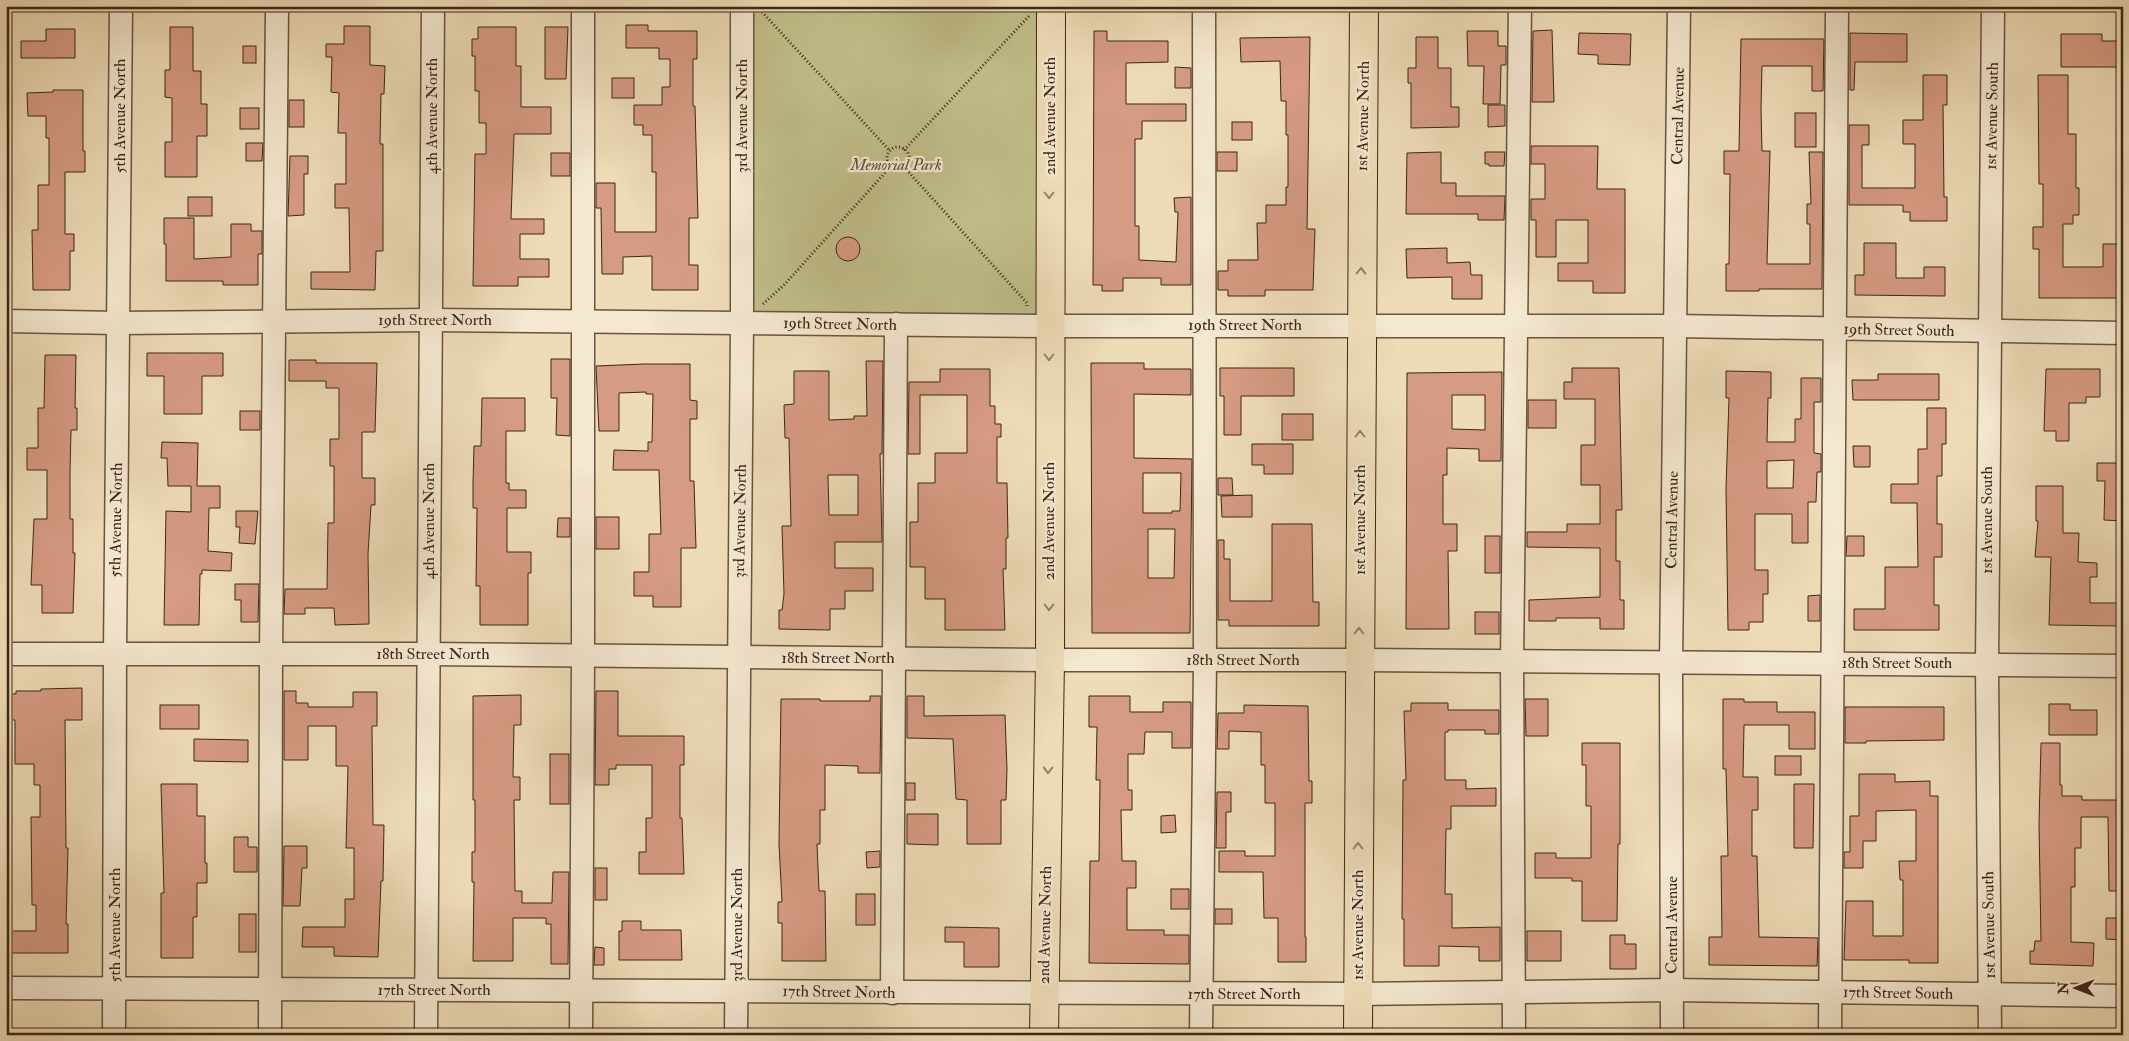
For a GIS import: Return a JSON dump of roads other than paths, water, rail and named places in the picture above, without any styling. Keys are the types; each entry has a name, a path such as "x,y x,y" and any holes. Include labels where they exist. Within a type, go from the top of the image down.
{"main road":[{"name":"1st Avenue North","path":"1358,1035 1358,660 1364,6"},
{"name":"2nd Avenue North","path":"1041,10 1038,320 1050,660 1044,1035"}],"street":[{"name":"5th Avenue North","path":"114,1035 115,654 121,6"},
{"path":"270,1035 271,654 277,6"},
{"name":"4th Avenue North","path":"426,1035 433,6"},
{"path":"580,1035 583,656 583,6"},
{"name":"3rd Avenue North","path":"736,1035 742,323 742,6"},
{"path":"1201,1035 1206,660 1204,6"},
{"path":"1514,1035 1512,661 1520,6"},
{"name":"Central Avenue","path":"1672,1035 1671,662 1679,6"},
{"path":"1830,1035 1837,6"},
{"name":"1st Avenue South","path":"1990,1035 1986,664 1988,332 1993,6"},
{"name":"19th Street North","path":"6,321 430,320 896,324 1038,320 1205,325 1675,326"},
{"path":"892,993 896,324"},
{"name":"19th Street South","path":"1675,326 2123,333"},
{"name":"18th Street North","path":"6,654 429,654 894,659 1671,662"},
{"name":"18th Street South","path":"1671,662 2123,666"},
{"name":"17th Street North","path":"6,988 1044,994 1358,994 1672,990"},
{"name":"17th Street South","path":"1672,990 2123,996"}],"park label":[{"name":"Memorial Park","path":"896,165"}]}
